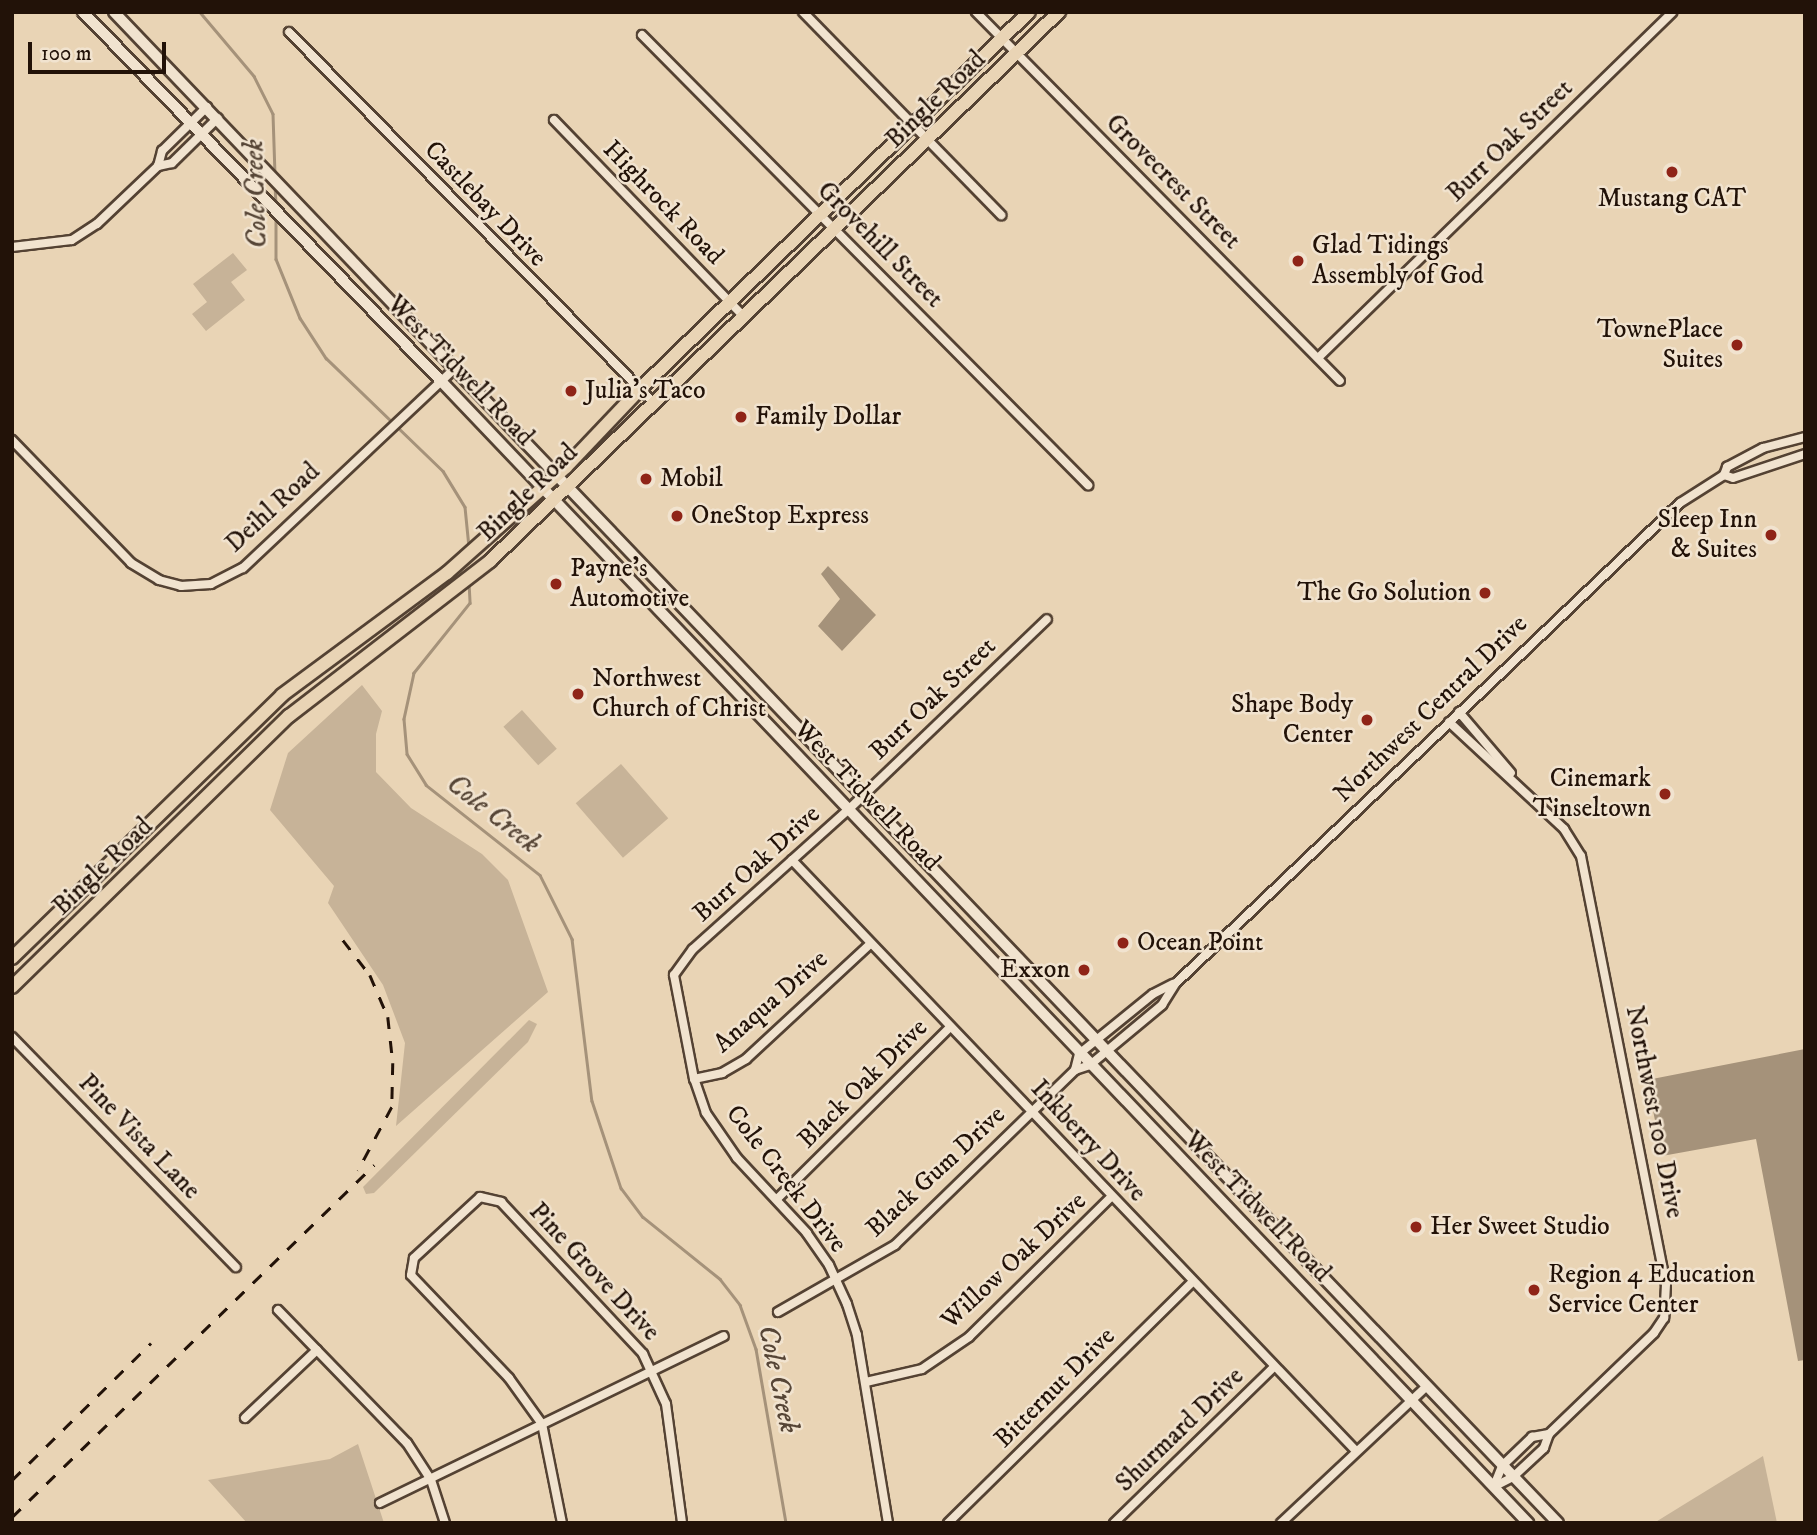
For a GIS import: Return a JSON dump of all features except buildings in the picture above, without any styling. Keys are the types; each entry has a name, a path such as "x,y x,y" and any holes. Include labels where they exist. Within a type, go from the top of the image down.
{"main road":[{"name":"West Tidwell Road","path":"83,12 441,381 1528,1523"},
{"name":"West Tidwell Road","path":"113,12 218,118 1098,1038 1558,1523"},
{"path":"97,26 113,12"},
{"name":"Bingle Road","path":"12,958 237,738 319,664 437,580 558,474 640,388 1029,12"},
{"name":"Bingle Road","path":"12,987 251,751 325,685 445,599 490,561 1059,12"},
{"path":"366,306 380,290"},
{"path":"663,615 677,599"},
{"path":"391,615 401,630"},
{"path":"740,697 756,681"},
{"path":"237,738 251,751"},
{"path":"108,864 123,879"},
{"path":"1250,1230 1265,1213"}],"street":[{"path":"803,12 912,127 1001,215"},
{"name":"Grovecrest Street","path":"976,12 1340,381"},
{"name":"Burr Oak Street","path":"1318,358 1672,12"},
{"name":"Castlebay Drive","path":"289,32 586,339 653,402"},
{"name":"Grovehill Street","path":"642,35 1088,485"},
{"path":"158,166 162,151 207,107"},
{"path":"12,247 72,240 97,224 158,166 172,163 218,118"},
{"name":"Highrock Road","path":"554,120 742,315"},
{"name":"Deihl Road","path":"12,440 131,563 159,580 181,586 211,584 243,568 455,368"},
{"name":"Northwest Central Drive","path":"1090,1065 1162,1005 1175,983 1624,553 1680,503 1724,475 1727,467 1763,448 1805,437"},
{"name":"Northwest Central Drive","path":"1724,475 1733,478 1805,454"},
{"name":"Burr Oak Street","path":"849,809 1047,619"},
{"name":"Northwest 100 Drive","path":"1459,712 1497,751 1515,779"},
{"name":"Northwest 100 Drive","path":"1449,722 1515,779 1570,835 1581,856 1666,1284 1664,1318 1654,1333 1549,1434 1544,1448 1513,1477 1493,1487"},
{"name":"Burr Oak Drive","path":"693,949 849,809"},
{"name":"Inkberry Drive","path":"792,860 949,1028 1355,1450"},
{"name":"Anaqua Drive","path":"694,1079 722,1073 746,1059 870,944"},
{"name":"Cole Creek Drive","path":"693,949 674,975 694,1079 706,1113 722,1136 807,1233 837,1280 857,1335 888,1523"},
{"name":"Northwest Central Drive","path":"1079,1054 1153,994 1175,983"},
{"name":"Black Oak Drive","path":"777,1199 949,1028"},
{"name":"Pine Vista Lane","path":"12,1037 236,1267"},
{"path":"1076,1070 1079,1054"},
{"name":"Black Gum Drive","path":"778,1312 895,1245 1031,1111 1076,1070 1090,1065"},
{"name":"Pine Grove Drive","path":"542,1424 509,1378 415,1284 411,1275 414,1258 480,1197 501,1202 629,1334 654,1371 666,1404 682,1523"},
{"name":"Willow Oak Drive","path":"866,1382 922,1369 969,1337 1111,1197"},
{"name":"Bitternut Drive","path":"947,1523 1192,1282"},
{"path":"278,1310 407,1443 431,1480 445,1523"},
{"path":"380,1503 724,1336"},
{"path":"245,1418 317,1350"},
{"name":"Shurmard Drive","path":"1114,1523 1274,1367"},
{"path":"1281,1523 1355,1450 1427,1386"},
{"path":"542,1424 562,1523"},
{"name":"Northwest 100 Drive","path":"1493,1487 1502,1466 1532,1437 1549,1434"}],"shaded area":[{"path":"233,253 247,270 231,282 245,300 206,331 192,314 207,302 193,284"},
{"path":"828,566 876,615 842,651 818,626 840,599 821,574"},
{"path":"362,685 382,711 376,734 376,772 411,808 482,854 508,880 548,992 396,1126 405,1043 383,985 328,903 334,886 270,810 288,753"},
{"path":"522,710 557,749 538,765 503,727"},
{"path":"621,764 668,818 623,858 576,803"},
{"path":"529,1020 537,1024 528,1042 374,1193 366,1194 363,1187"},
{"path":"1805,1049 1805,1360 1798,1361 1756,1139 1662,1156 1647,1080"},
{"path":"358,1444 384,1523 247,1523 208,1480 330,1459"},
{"path":"1763,1456 1777,1523 1654,1523 1688,1502"}],"waterway":[{"name":"Cole Creek","path":"200,12 254,76 273,114 275,175"},
{"name":"Cole Creek","path":"275,185 276,206"},
{"name":"Cole Creek","path":"276,217 276,259 300,318 326,358 443,471 465,507 469,547"},
{"name":"Cole Creek","path":"469,582 470,603 414,673 404,719 407,754 426,785 540,875 572,939 592,1101 621,1188 643,1217 720,1279 740,1305 756,1349 786,1523"}],"railway":[{"path":"343,940 370,975 388,1017 393,1063 392,1107 358,1171"},
{"path":"12,1517 374,1165"},
{"path":"12,1480 151,1343"}],"place":[{"name":"Mustang CAT","path":"1672,172"},
{"name":"Glad Tidings Assembly of God","path":"1298,261"},
{"name":"TownePlace Suites","path":"1737,345"},
{"name":"Julia's Taco","path":"571,391"},
{"name":"Family Dollar","path":"741,417"},
{"name":"Mobil","path":"646,479"},
{"name":"OneStop Express","path":"677,516"},
{"name":"Sleep Inn & Suites","path":"1771,535"},
{"name":"Payne's Automotive","path":"556,584"},
{"name":"The Go Solution","path":"1485,593"},
{"name":"Northwest Church of Christ","path":"578,694"},
{"name":"Shape Body Center","path":"1367,720"},
{"name":"Cinemark Tinseltown","path":"1665,794"},
{"name":"Ocean Point","path":"1123,943"},
{"name":"Exxon","path":"1084,970"},
{"name":"Her Sweet Studio","path":"1416,1227"},
{"name":"Region 4 Education Service Center","path":"1534,1290"}]}
